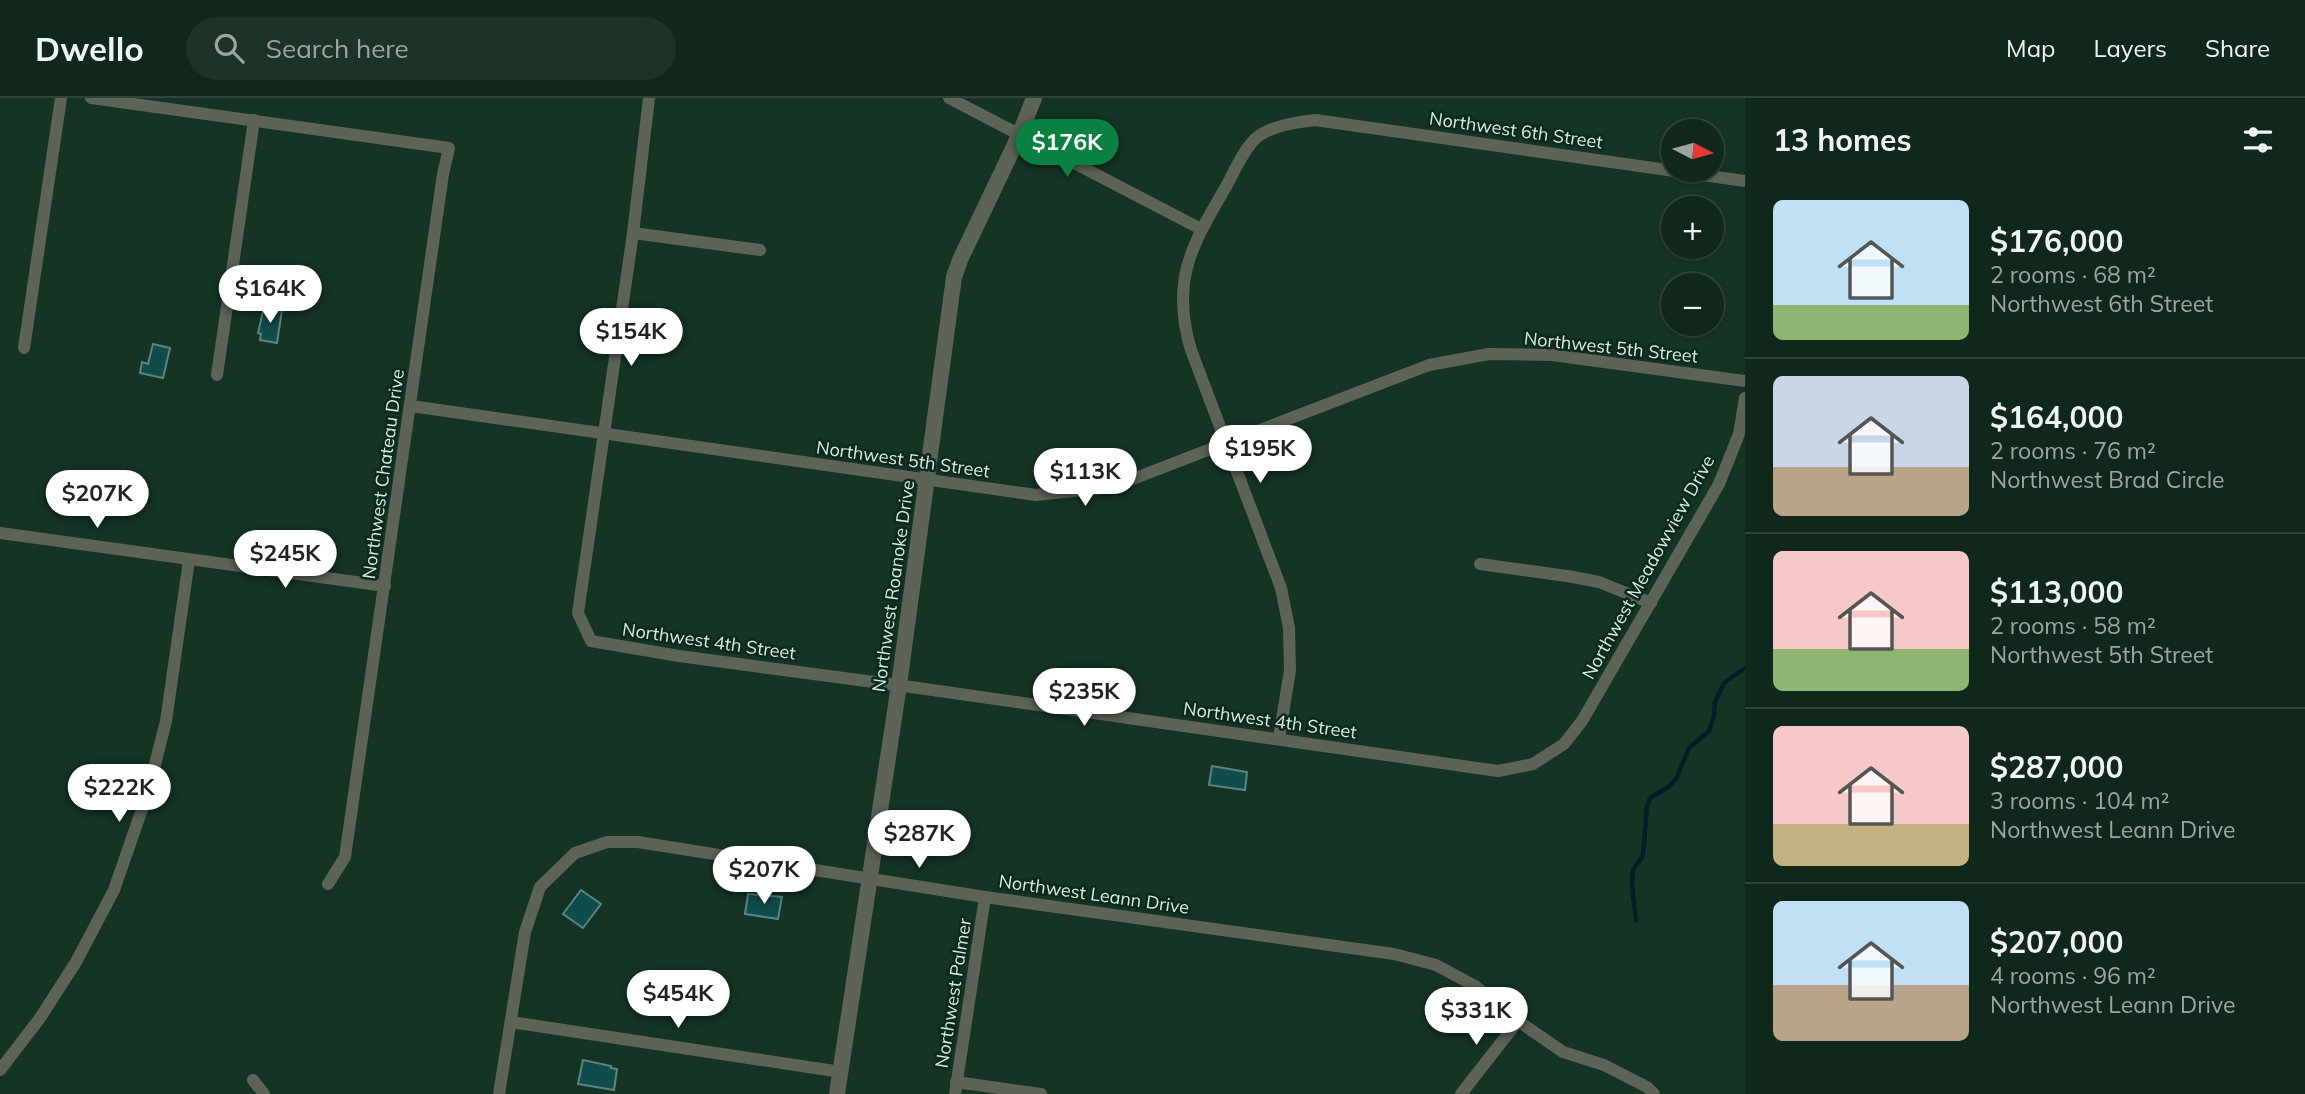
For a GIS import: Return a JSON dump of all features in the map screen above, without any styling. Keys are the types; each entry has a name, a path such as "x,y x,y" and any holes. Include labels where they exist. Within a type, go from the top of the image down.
{"street":[{"path":"24,348 61,98"},
{"path":"91,98 254,120 217,375"},
{"path":"604,434 649,98"},
{"path":"949,98 1201,229"},
{"name":"Northwest Roanoke Drive","path":"837,1094 899,685 954,278 1034,98"},
{"name":"Northwest Chateau Drive","path":"254,120 449,148 443,174 345,857 328,884"},
{"name":"Northwest 6th Street","path":"1279,738 1290,670 1289,628 1280,588 1183,324 1183,276 1201,229 1255,138 1286,124 1315,120 1745,181"},
{"path":"633,233 760,250"},
{"name":"Northwest 5th Street","path":"411,406 1036,495 1112,487 1429,365 1489,354 1552,355 1745,381"},
{"name":"Northwest Meadowview Drive","path":"1564,744 1582,721 1719,484 1739,434 1745,398"},
{"name":"Northwest 4th Street","path":"604,434 578,613 591,641 679,656 1279,738 1498,771 1533,764 1564,744"},
{"path":"0,533 385,586"},
{"path":"0,1070 47,1007 76,962 114,890 148,792 166,721 189,560"},
{"path":"1480,564 1588,580 1651,603"},
{"name":"Northwest Leann Drive","path":"499,1094 524,932 540,887 575,853 607,842 638,842 985,897 1394,954 1436,965 1475,986 1518,1021 1563,1052 1604,1065 1647,1087 1654,1094"},
{"name":"Northwest Palmer","path":"956,1088 985,897"},
{"path":"1461,1094 1518,1021"},
{"path":"510,1022 841,1072"},
{"path":"253,1080 264,1094"},
{"path":"956,1088 1041,1094"}],"building":[{"path":"264,307 282,310 277,343 260,340 261,334 258,333"},
{"path":"153,344 170,348 163,378 140,373 142,362 148,364"},
{"path":"1212,766 1247,772 1245,790 1209,785"},
{"path":"581,890 601,904 583,928 563,914"},
{"path":"748,894 782,897 778,919 745,914"},
{"path":"583,1060 617,1069 614,1090 578,1084"}],"waterway":[{"path":"1636,920 1633,873 1643,854 1650,798 1670,786 1677,777 1689,748 1709,731 1715,702 1724,683 1745,668"}]}
